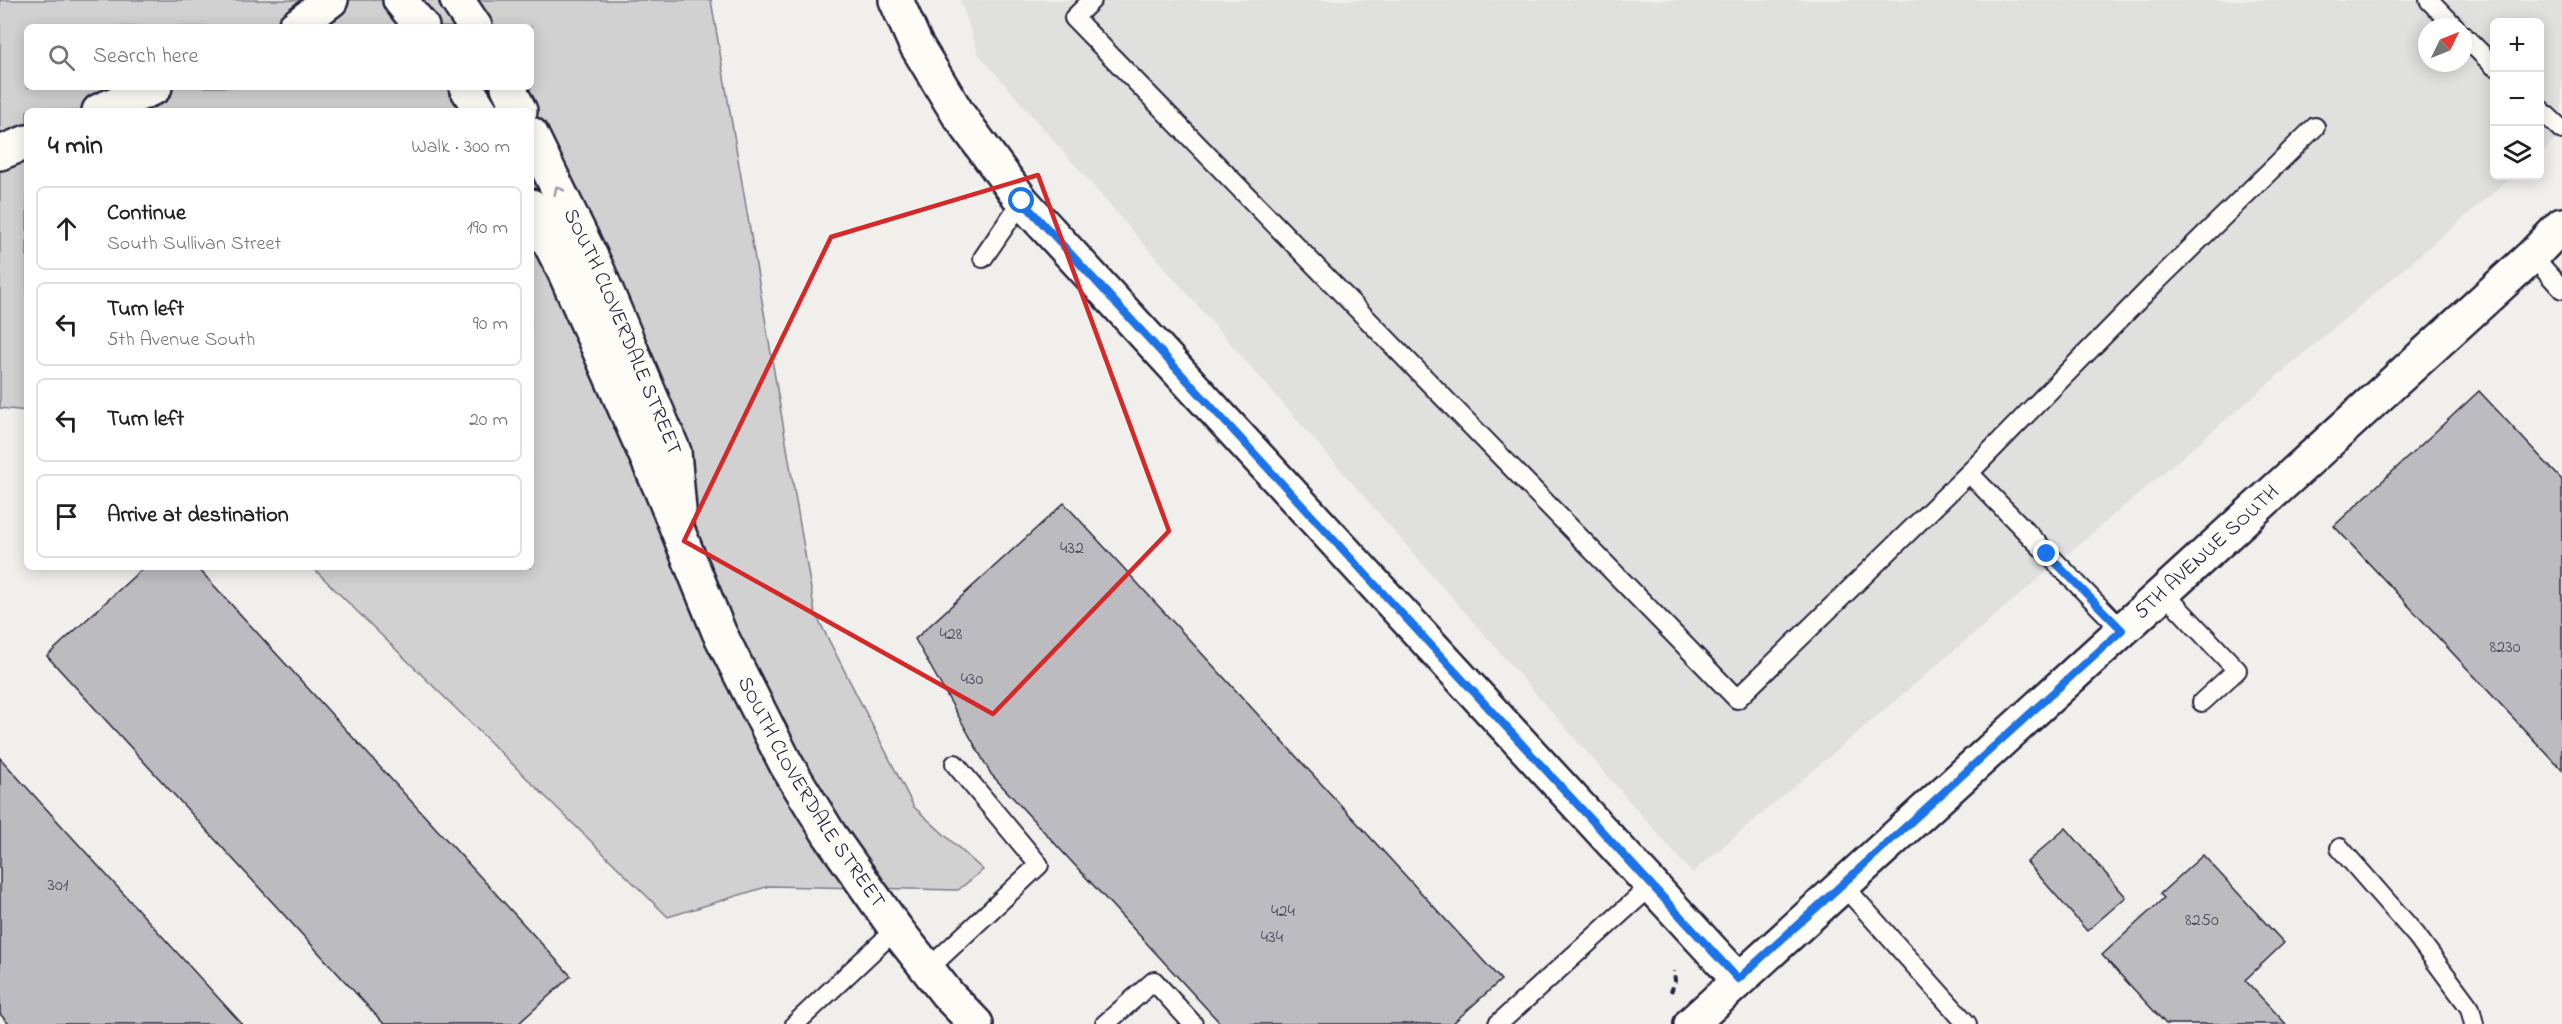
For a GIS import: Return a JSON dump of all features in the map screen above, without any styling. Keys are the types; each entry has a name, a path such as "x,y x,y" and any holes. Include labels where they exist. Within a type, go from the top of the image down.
{"main road":[{"path":"300,24 331,0"},
{"path":"400,0 420,24"},
{"path":"457,0 473,24"},
{"path":"896,0 915,43 958,114 1022,201 1738,979"},
{"path":"106,108 148,90"},
{"path":"468,90 479,108"},
{"path":"510,90 518,108"},
{"name":"SOUTH CLOVERDALE STREET","path":"534,140 598,271 674,452 681,538"},
{"path":"0,153 24,143"},
{"name":"SOUTH CLOVERDALE STREET","path":"534,212 565,273 681,538 719,632 786,764 829,834 896,929 976,1024"},
{"name":"5TH AVENUE SOUTH","path":"1691,1024 2532,256 2562,225"}],"lane":[{"path":"1092,0 1074,18 1737,699 1969,473 2153,285 2315,127"},
{"path":"2429,0 2447,18"},
{"path":"2472,44 2490,62"},
{"path":"2544,113 2562,130"},
{"path":"983,258 1022,201"},
{"path":"2532,256 2562,289"},
{"path":"1969,473 2122,630"},
{"path":"2163,592 2237,670 2202,702"},
{"path":"928,969 1039,865 955,764"},
{"path":"2340,848 2416,935 2470,1008 2474,1024"},
{"path":"1842,884 1967,1024"},
{"path":"1498,1024 1652,885"},
{"path":"795,1024 896,929"},
{"path":"1105,1024 1154,981 1193,1024"}],"highlighted area":[{"path":"1038,175 1169,531 993,714 684,541 831,237"}],"shaded area":[{"path":"0,0 711,0 815,613 914,807 983,870 958,890 769,886 668,917 315,570 534,570 534,108 24,108 24,411 0,408"},
{"path":"960,0 2562,0 2562,134 2544,150 2544,18 2490,18 2490,180 2508,180 1692,873 979,55"}],"building":[{"path":"2479,391 2562,480 2562,770 2334,526"},
{"path":"1064,503 1501,980 1452,1024 1221,1024 991,774 915,639"},
{"path":"141,570 200,570 571,976 518,1024 384,1024 47,656"},
{"path":"0,758 242,1024 9,1024 0,1014"},
{"path":"2066,828 2126,897 2087,931 2027,862"},
{"path":"2203,855 2284,943 2245,980 2286,1024 2166,1024 2102,955 2164,898 2160,894"}],"route":[{"path":"1022,201 1738,979 2122,630 2047,554"}]}
